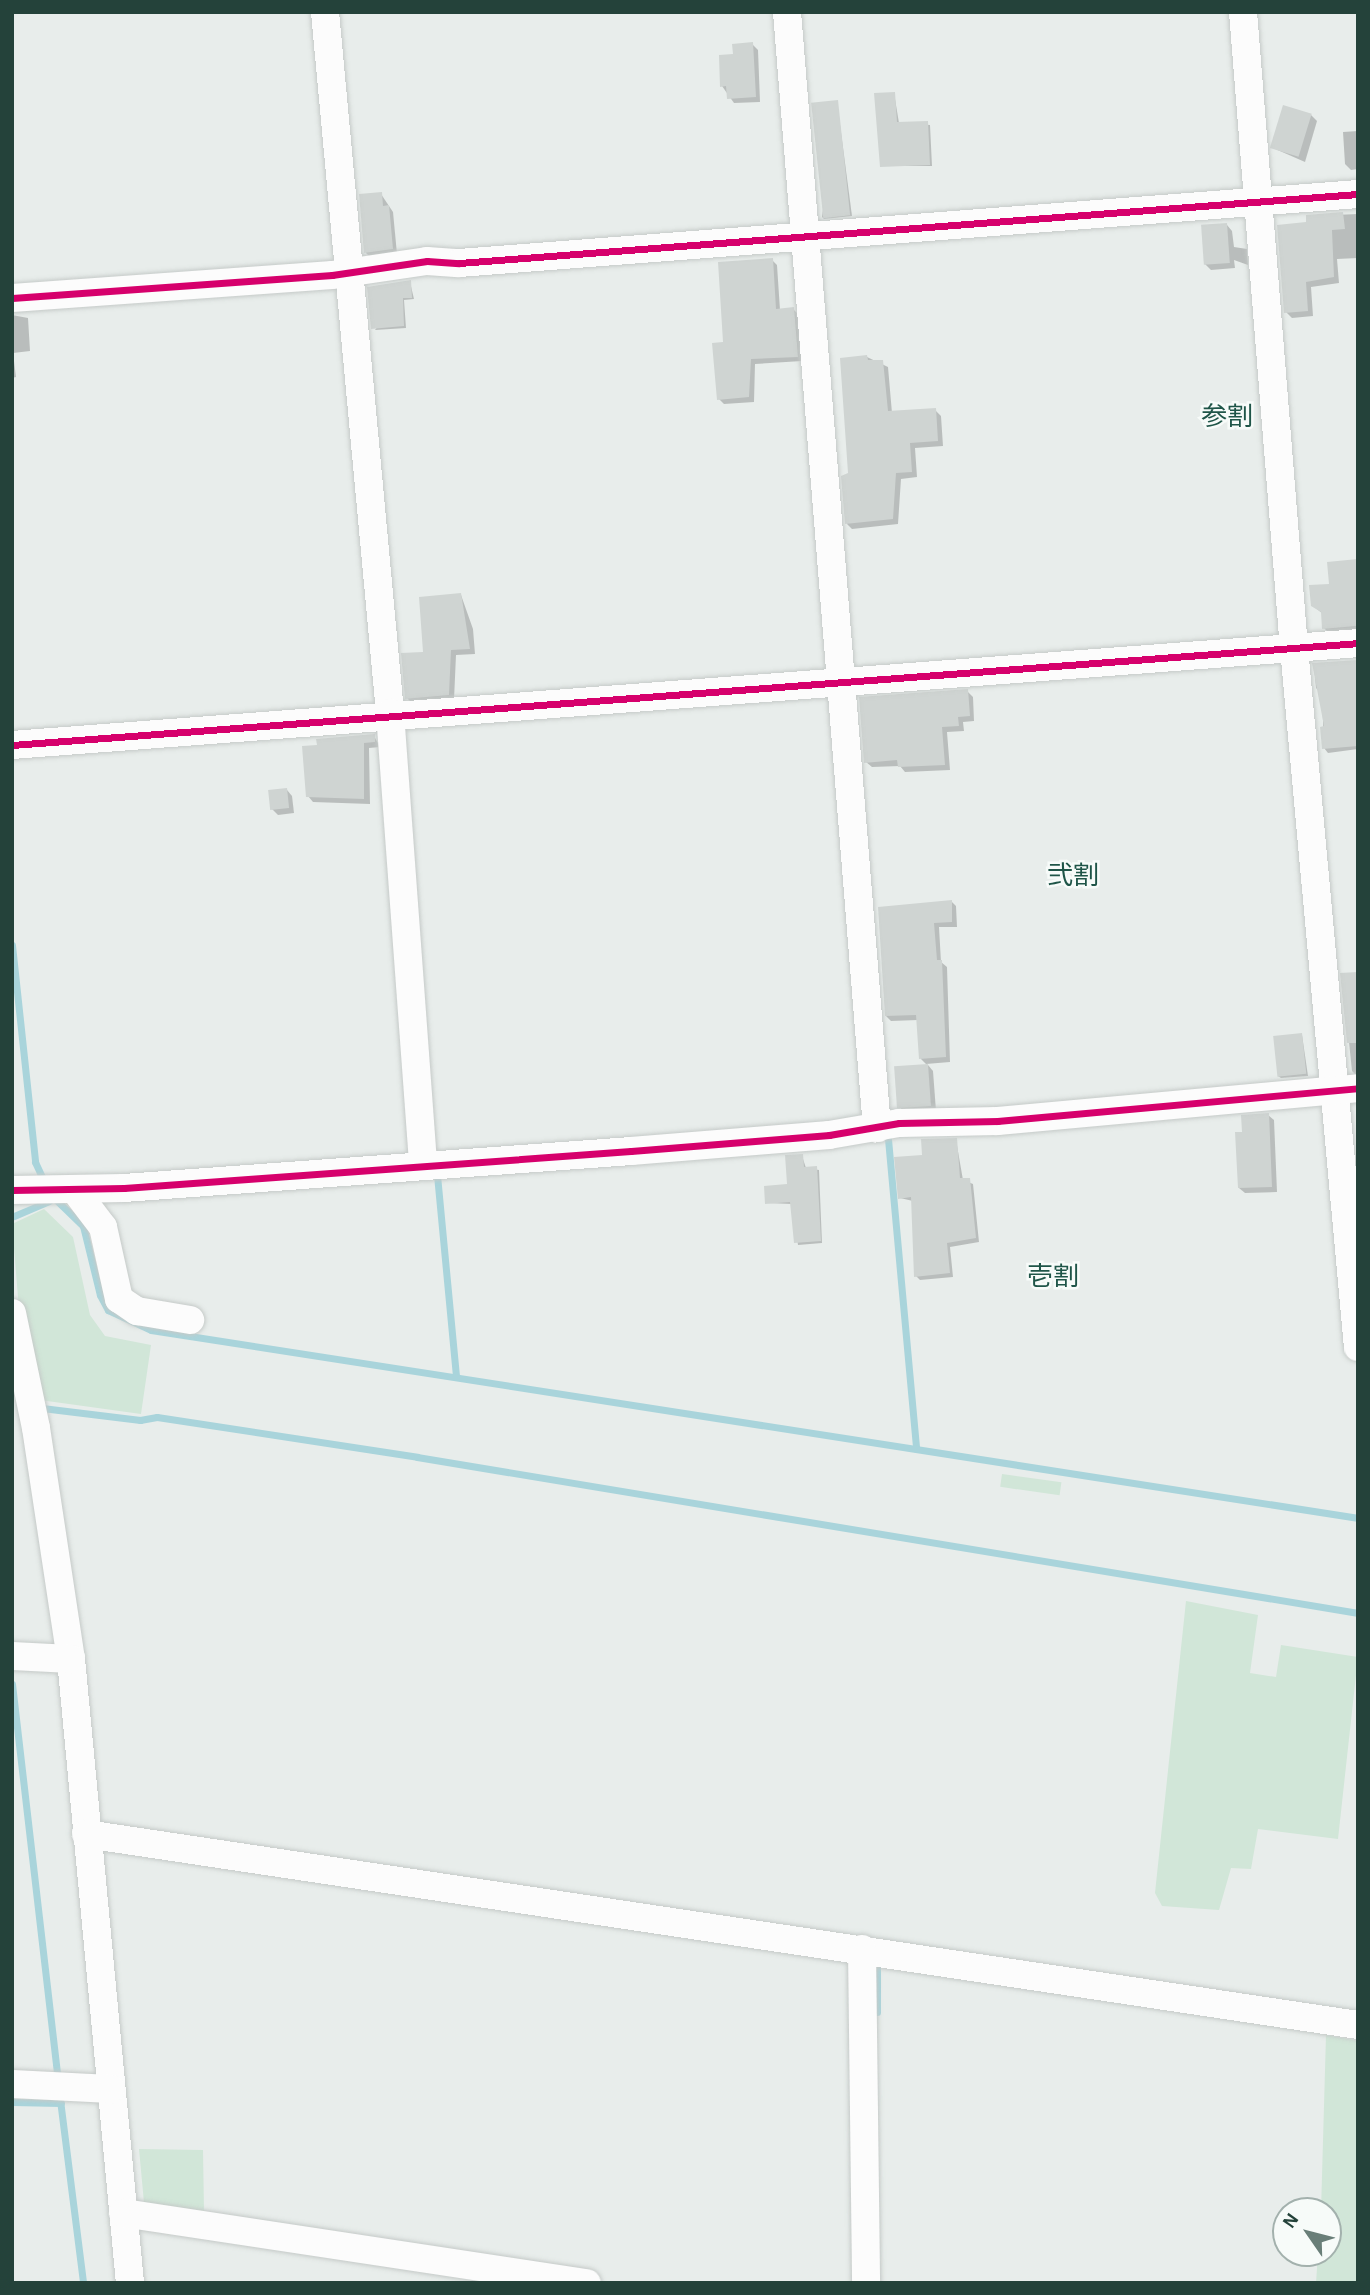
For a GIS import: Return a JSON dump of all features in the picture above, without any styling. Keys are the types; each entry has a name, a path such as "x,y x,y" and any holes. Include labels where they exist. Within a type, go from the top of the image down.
{"street":[{"path":"325,12 354,270 423,1158"},
{"path":"787,12 877,1118"},
{"path":"1242,12 1345,1089 1358,1347"},
{"path":"12,298 1358,194"},
{"path":"12,745 842,678 1358,643"},
{"path":"47,1190 877,1118 998,1121 1311,1095 1345,1089"},
{"path":"47,1190 103,1227 119,1298 136,1311 190,1320"},
{"path":"12,1313 36,1427 94,1834 111,2090 132,2213 130,2283"},
{"path":"15,1656 71,1659"},
{"path":"94,1834 862,1958 1358,2025"},
{"path":"862,1958 866,2283"},
{"path":"12,2084 111,2090"},
{"path":"132,2213 460,2273 587,2283"}],"green space":[{"path":"44,1209 73,1237 90,1315 105,1336 151,1345 141,1414 40,1400 19,1309 12,1224"},
{"path":"1002,1474 1061,1482 1060,1495 1000,1487"},
{"path":"1186,1601 1258,1615 1250,1673 1276,1677 1281,1645 1358,1657 1338,1839 1258,1829 1251,1869 1231,1868 1219,1910 1162,1906 1155,1893"},
{"path":"1326,2035 1358,2041 1358,2283 1316,2283 1317,2267 1342,2267 1342,2197 1321,2197"},
{"path":"139,2149 203,2150 204,2211 144,2203"}],"building":[{"path":"753,42 756,97 727,99 726,86 720,87 719,55 733,54 732,44"},
{"path":"895,92 897,122 928,121 930,165 880,167 874,93"},
{"path":"838,100 850,215 823,218 811,103"},
{"path":"1283,105 1312,114 1299,157 1270,148"},
{"path":"382,192 383,206 389,205 393,249 364,253 359,194"},
{"path":"1343,212 1345,229 1332,230 1334,277 1306,282 1308,311 1284,313 1277,225 1306,222 1306,215"},
{"path":"1227,223 1230,263 1204,265 1201,225"},
{"path":"773,258 776,309 794,307 798,357 751,359 749,397 717,400 712,343 723,342 718,262"},
{"path":"411,280 412,298 403,298 404,326 371,329 367,287"},
{"path":"867,355 868,360 883,360 888,411 936,408 938,441 910,443 912,472 896,473 893,519 845,524 841,476 848,473 840,358"},
{"path":"1358,559 1356,626 1322,629 1321,612 1311,606 1309,585 1329,584 1327,562"},
{"path":"461,593 470,649 451,650 449,695 405,699 401,653 423,652 419,597"},
{"path":"1358,660 1358,746 1322,749 1320,727 1324,726 1312,663"},
{"path":"968,689 970,716 958,717 959,726 942,727 945,765 898,767 897,760 864,763 859,697"},
{"path":"375,734 375,742 364,743 364,799 306,797 302,746 317,745 316,739"},
{"path":"287,788 289,808 270,810 268,790"},
{"path":"952,900 952,922 934,923 937,960 942,960 946,1057 919,1059 916,1015 885,1016 878,907"},
{"path":"1358,972 1358,1043 1347,1043 1340,973"},
{"path":"1302,1033 1306,1074 1277,1077 1273,1036"},
{"path":"928,1064 931,1106 897,1108 894,1066"},
{"path":"1269,1113 1272,1187 1238,1188 1235,1132 1242,1132 1241,1115"},
{"path":"957,1138 960,1178 970,1178 976,1238 947,1243 950,1273 914,1277 911,1197 898,1199 894,1157 922,1155 921,1139"},
{"path":"803,1154 804,1167 817,1166 821,1241 794,1243 790,1202 765,1204 764,1186 787,1184 785,1155"}],"waterway":[{"path":"12,945 35,1162 44,1181"},
{"path":"888,1139 916,1449"},
{"path":"437,1175 456,1377"},
{"path":"51,1195 83,1226 100,1295 108,1310 151,1330 1358,1518"},
{"path":"14,1216 49,1201"},
{"path":"42,1408 140,1420 157,1417 417,1457 1358,1613"},
{"path":"12,1684 58,2080"},
{"path":"877,1964 877,2012"},
{"path":"59,2092 83,2283"},
{"path":"12,2102 61,2103"}],"cycle path":[{"path":"12,298 332,275 427,261 459,263 1358,194"},
{"path":"12,745 1358,643"},
{"path":"12,1190 124,1188 631,1151 829,1135 899,1123 998,1121 1358,1088"}],"district":[{"name":"参割","path":"1227,418"},
{"name":"弐割","path":"1073,877"},
{"name":"壱割","path":"1053,1278"}]}
